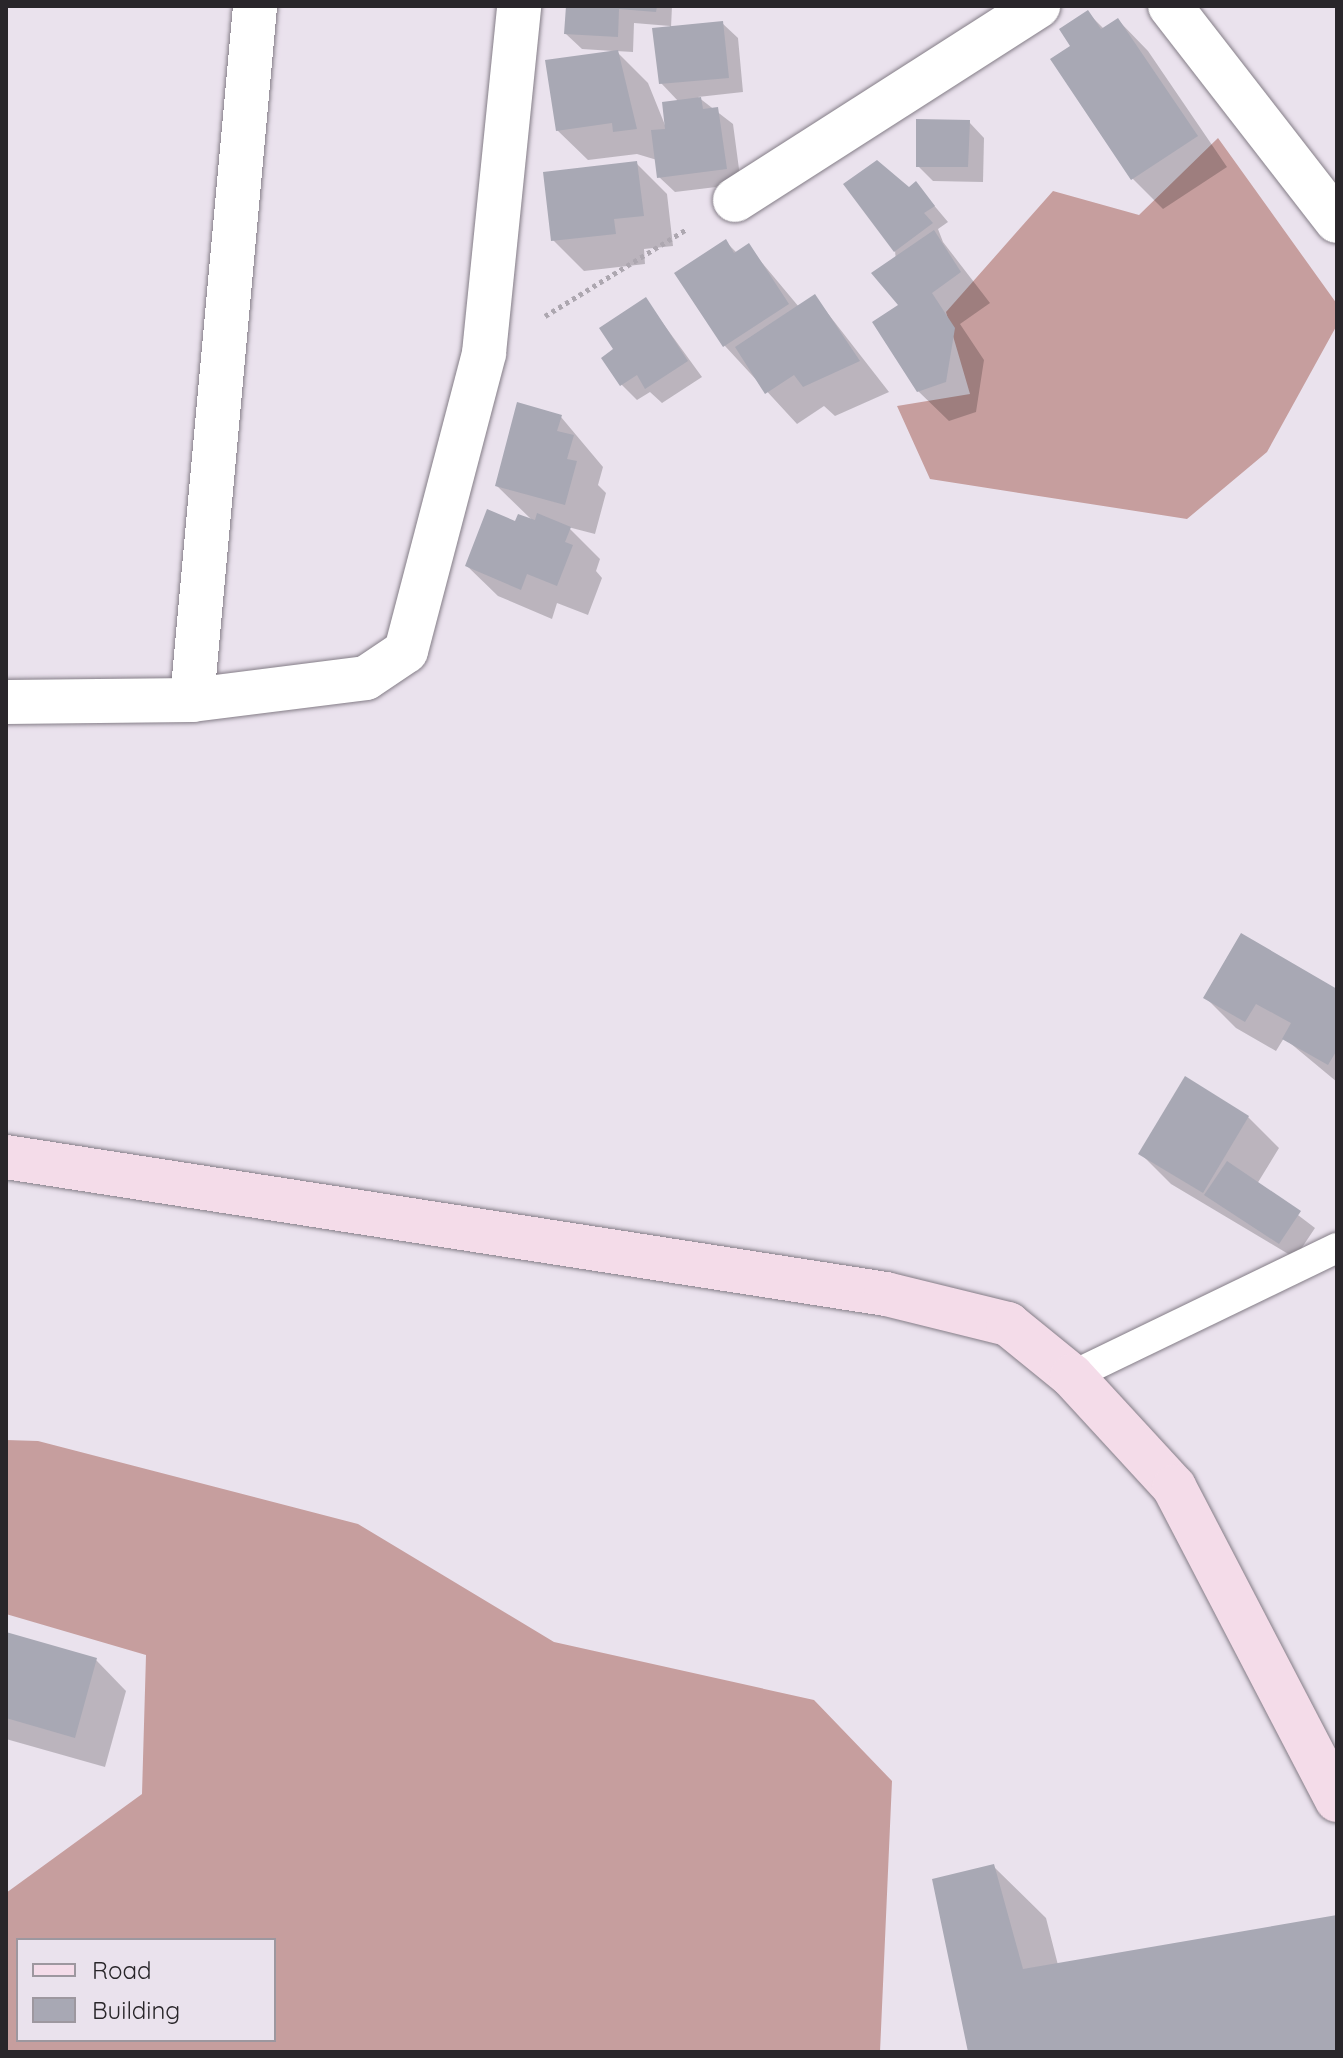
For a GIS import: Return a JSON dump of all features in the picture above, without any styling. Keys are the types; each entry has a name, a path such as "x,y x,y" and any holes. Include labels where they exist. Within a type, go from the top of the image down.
{"street":[{"path":"192,700 255,6"},
{"path":"6,702 192,700 366,678 406,651 484,353 519,6"},
{"path":"735,200 1038,6"},
{"path":"1170,6 1337,221"},
{"path":"6,1157 886,1294 1008,1324 1072,1376 1174,1487 1337,1800"}],"lane":[{"path":"1072,1376 1337,1248"}],"path":[{"path":"484,353 735,200"}],"shaded area":[{"path":"1218,138 1337,304 1337,325 1267,452 1187,519 930,479 897,406 970,394 946,312 1053,191 1139,215"},
{"path":"6,1440 38,1441 358,1524 554,1642 814,1700 892,1781 880,2052 6,2052 6,1893 142,1794 146,1655 6,1614"}],"building":[{"path":"566,6 657,6 656,12 619,9 618,37 564,34"},
{"path":"1088,10 1101,29 1118,18 1198,136 1131,180 1050,59 1070,46 1059,29"},
{"path":"723,21 729,78 659,84 652,28"},
{"path":"618,50 637,129 613,132 612,123 556,131 545,60"},
{"path":"701,97 703,109 718,107 727,169 657,178 651,130 665,129 662,102"},
{"path":"916,119 970,120 968,167 916,167"},
{"path":"877,160 909,187 916,181 935,206 924,213 933,223 894,252 843,184"},
{"path":"637,161 644,216 614,219 616,234 551,241 543,172"},
{"path":"934,230 961,272 932,293 955,328 946,382 917,392 872,322 898,305 871,273"},
{"path":"726,239 734,253 749,243 789,304 723,347 674,273"},
{"path":"815,294 860,361 803,387 794,375 765,394 735,347"},
{"path":"646,297 688,361 645,389 637,375 620,386 601,358 613,349 599,328"},
{"path":"517,402 562,415 557,431 574,435 567,459 577,461 565,505 495,486"},
{"path":"487,509 515,521 518,514 535,520 537,513 571,527 565,542 573,545 557,586 527,574 521,590 465,566"},
{"path":"1241,933 1337,989 1337,1050 1328,1065 1282,1039 1291,1023 1256,1004 1245,1022 1203,998"},
{"path":"1185,1076 1249,1116 1203,1193 1138,1154"},
{"path":"1227,1161 1301,1211 1279,1244 1204,1195"},
{"path":"6,1632 97,1658 75,1738 6,1718"},
{"path":"994,1864 1023,1969 1337,1915 1337,2052 968,2052 932,1879"}]}
